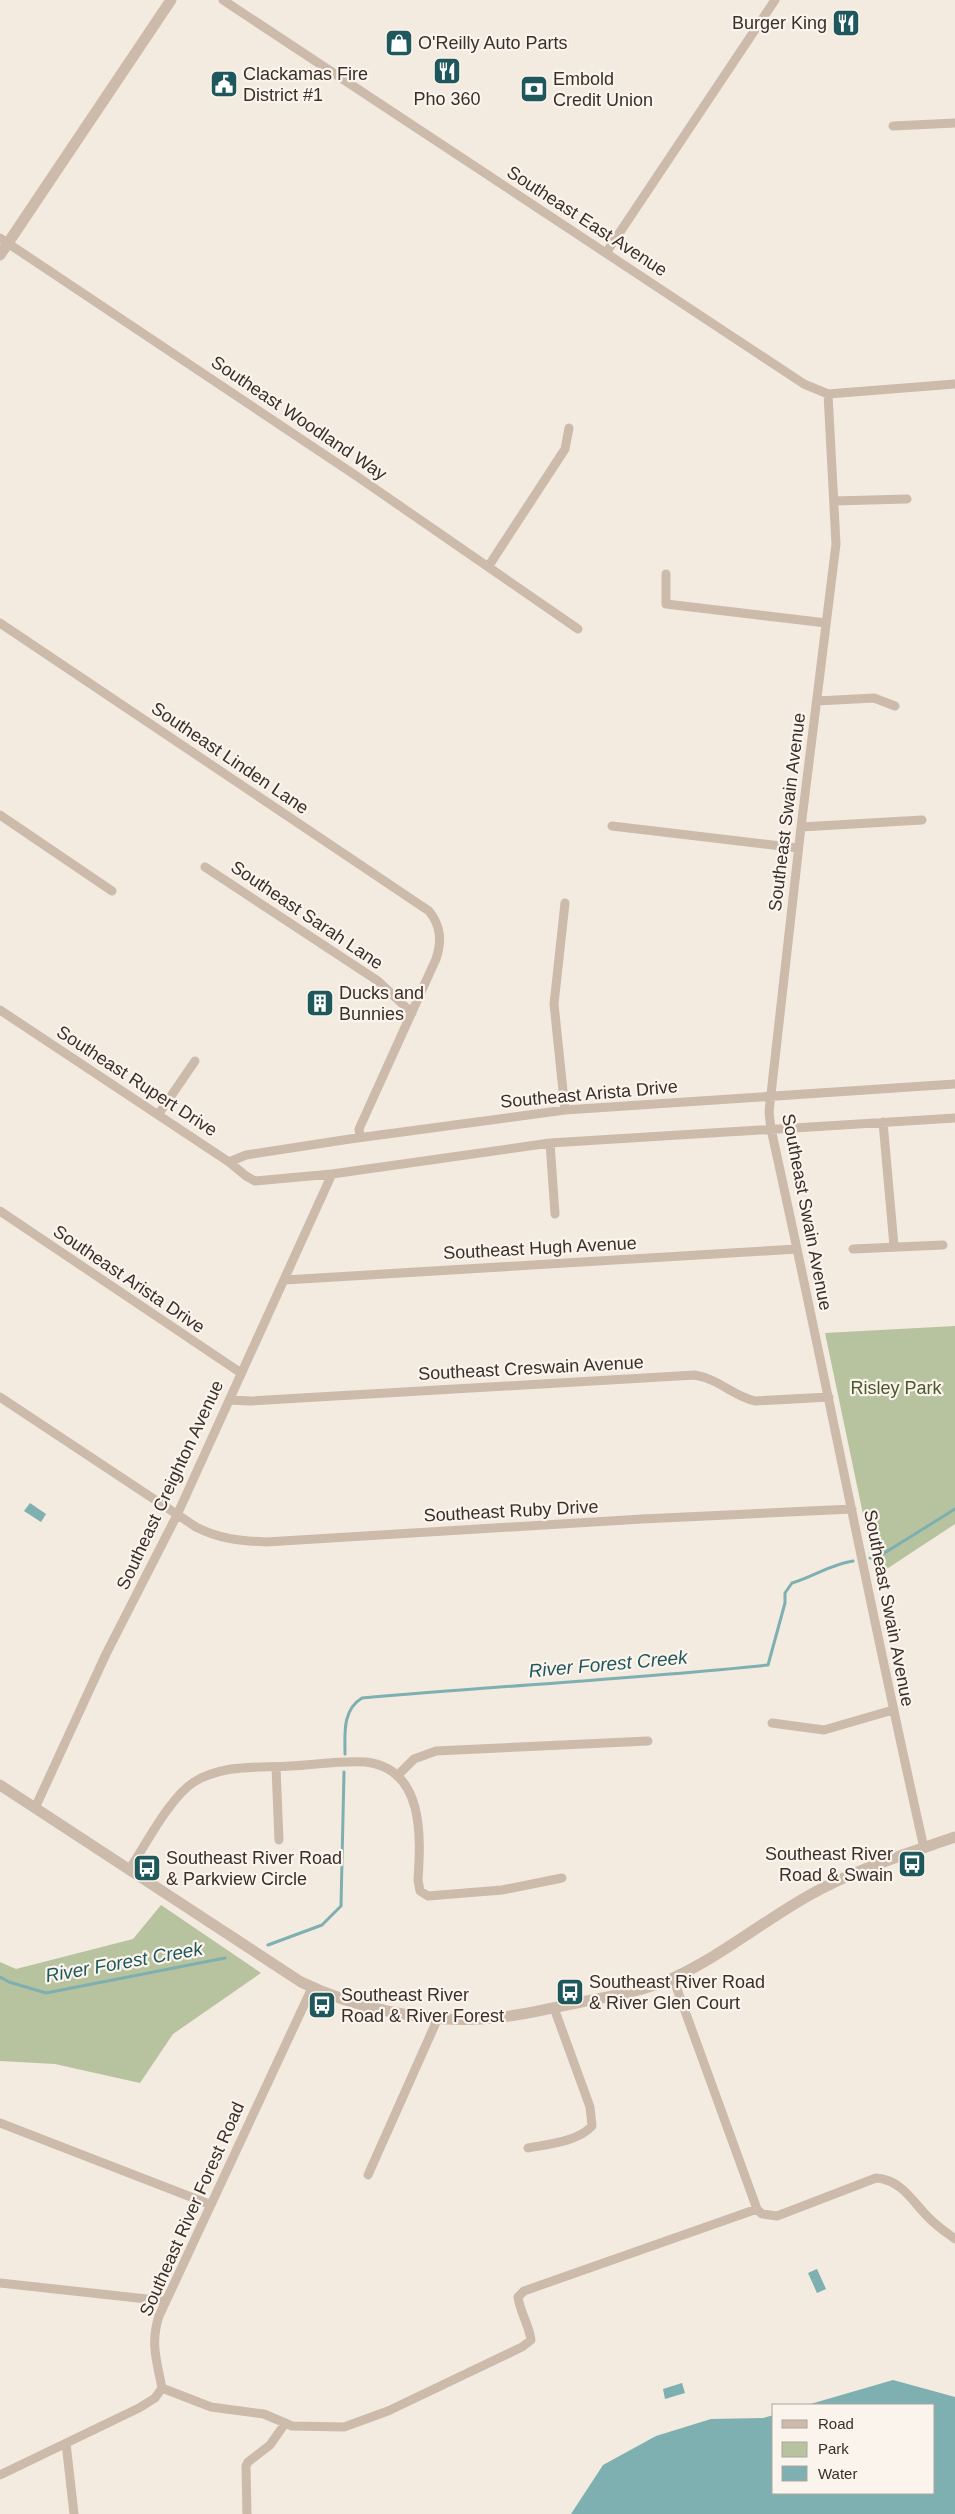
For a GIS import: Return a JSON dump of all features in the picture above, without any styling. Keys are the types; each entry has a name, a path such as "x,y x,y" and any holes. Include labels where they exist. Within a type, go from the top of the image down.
{"street":[{"path":"0,255 4,240 171,0"},
{"name":"Southeast East Avenue","path":"223,0 804,384 828,394 955,384"},
{"path":"606,253 775,0"},
{"path":"893,126 955,123"},
{"name":"Southeast Woodland Way","path":"4,240 578,629"},
{"name":"Southeast Swain Avenue","path":"828,394 836,544 798,848 770,1097 771,1128 829,1397 893,1710 924,1848"},
{"path":"488,567 565,450 569,428"},
{"path":"834,502 907,499"},
{"path":"666,574 666,604 826,623"},
{"name":"Southeast Linden Lane","path":"0,623 429,911 438,924 440,940 436,959 412,1013"},
{"path":"817,700 874,698 895,706"},
{"path":"0,815 112,891"},
{"path":"801,828 922,820"},
{"path":"612,826 798,848"},
{"name":"Southeast Sarah Lane","path":"205,867 378,981 412,1013"},
{"path":"565,903 554,1004 565,1110"},
{"name":"Southeast Rupert Drive","path":"0,1010 230,1162 255,1181 332,1174"},
{"path":"360,1137 359,1129 412,1013"},
{"path":"158,1115 195,1061"},
{"name":"Southeast Arista Drive","path":"230,1162 246,1155 360,1137 565,1110 955,1084"},
{"path":"332,1174 550,1143 955,1118"},
{"path":"883,1122 894,1246"},
{"path":"550,1143 555,1214"},
{"name":"Southeast Creighton Avenue","path":"35,1808 106,1654 177,1515 332,1174"},
{"name":"Southeast Arista Drive","path":"0,1211 241,1373"},
{"path":"853,1248 943,1245"},
{"name":"Southeast Hugh Avenue","path":"285,1280 797,1249"},
{"name":"Southeast Creswain Avenue","path":"229,1400 250,1401 695,1375 711,1378 745,1398 755,1401 829,1397"},
{"name":"Southeast Ruby Drive","path":"0,1397 196,1527 217,1536 240,1541 266,1542 642,1519 852,1509"},
{"path":"772,1723 824,1730 893,1710"},
{"path":"397,1776 414,1759 436,1752 648,1742"},
{"path":"129,1870 174,1801 192,1783 223,1770 364,1762 383,1767 397,1776 410,1792 416,1810 420,1891 428,1896 440,1897 502,1890 562,1878"},
{"path":"276,1767 279,1840"},
{"path":"0,1785 282,1972 312,1988 378,2008 438,2018 482,2019 554,2008 639,1990 673,1978 723,1951 825,1887 955,1836"},
{"path":"673,1978 757,2209 762,2214 777,2216 876,2178 888,2179 906,2192 929,2218 955,2239"},
{"name":"Southeast River Forest Road","path":"162,2388 153,2348 156,2325 165,2301 312,1988"},
{"path":"528,2148 552,2144 585,2133 592,2126 590,2106 554,2008"},
{"path":"368,2175 438,2018"},
{"path":"0,2123 210,2204"},
{"path":"0,2475 139,2408 156,2398 162,2388 211,2407 264,2414 284,2424 344,2427 388,2411 522,2347 531,2340 530,2332 519,2306 518,2297 524,2291 757,2209"},
{"path":"0,2283 165,2301"},
{"path":"246,2514 246,2466 248,2462 270,2445 284,2424"},
{"path":"66,2443 74,2514"}],"green space":[{"name":"Risley Park","path":"955,1326 955,1524 876,1576 825,1333"},
{"path":"161,1905 261,1973 173,2034 140,2083 55,2064 0,2061 0,1962 16,1969 133,1939"}],"water":[{"path":"30,1503 46,1514 41,1522 24,1511"},
{"path":"817,2269 826,2289 817,2293 808,2273"},
{"path":"893,2380 955,2397 955,2514 571,2514 603,2465 656,2436 711,2419 763,2418 772,2416 772,2494 935,2494 935,2404 810,2404"},
{"path":"682,2383 685,2393 665,2399 663,2389"}],"waterway":[{"name":"River Forest Creek","path":"870,1558 878,1557 955,1509"},
{"name":"River Forest Creek","path":"345,1754 345,1731 348,1716 351,1709 362,1698 768,1665 785,1603 785,1593 792,1583 837,1565 853,1561"},
{"name":"River Forest Creek","path":"268,1945 322,1925 341,1906 344,1772"},
{"name":"River Forest Creek","path":"0,1977 9,1982 46,1993 225,1958"}],"place":[{"name":"Burger King","path":"846,23"},
{"name":"O'Reilly Auto Parts","path":"399,43"},
{"name":"Pho 360","path":"447,71"},
{"name":"Clackamas Fire District #1","path":"224,84"},
{"name":"Embold Credit Union","path":"534,89"},
{"name":"Ducks and Bunnies","path":"320,1003"},
{"name":"Southeast River Road & Swain","path":"912,1864"},
{"name":"Southeast River Road & Parkview Circle","path":"147,1868"},
{"name":"Southeast River Road & River Glen Court","path":"570,1992"},
{"name":"Southeast River Road & River Forest","path":"322,2005"}]}
